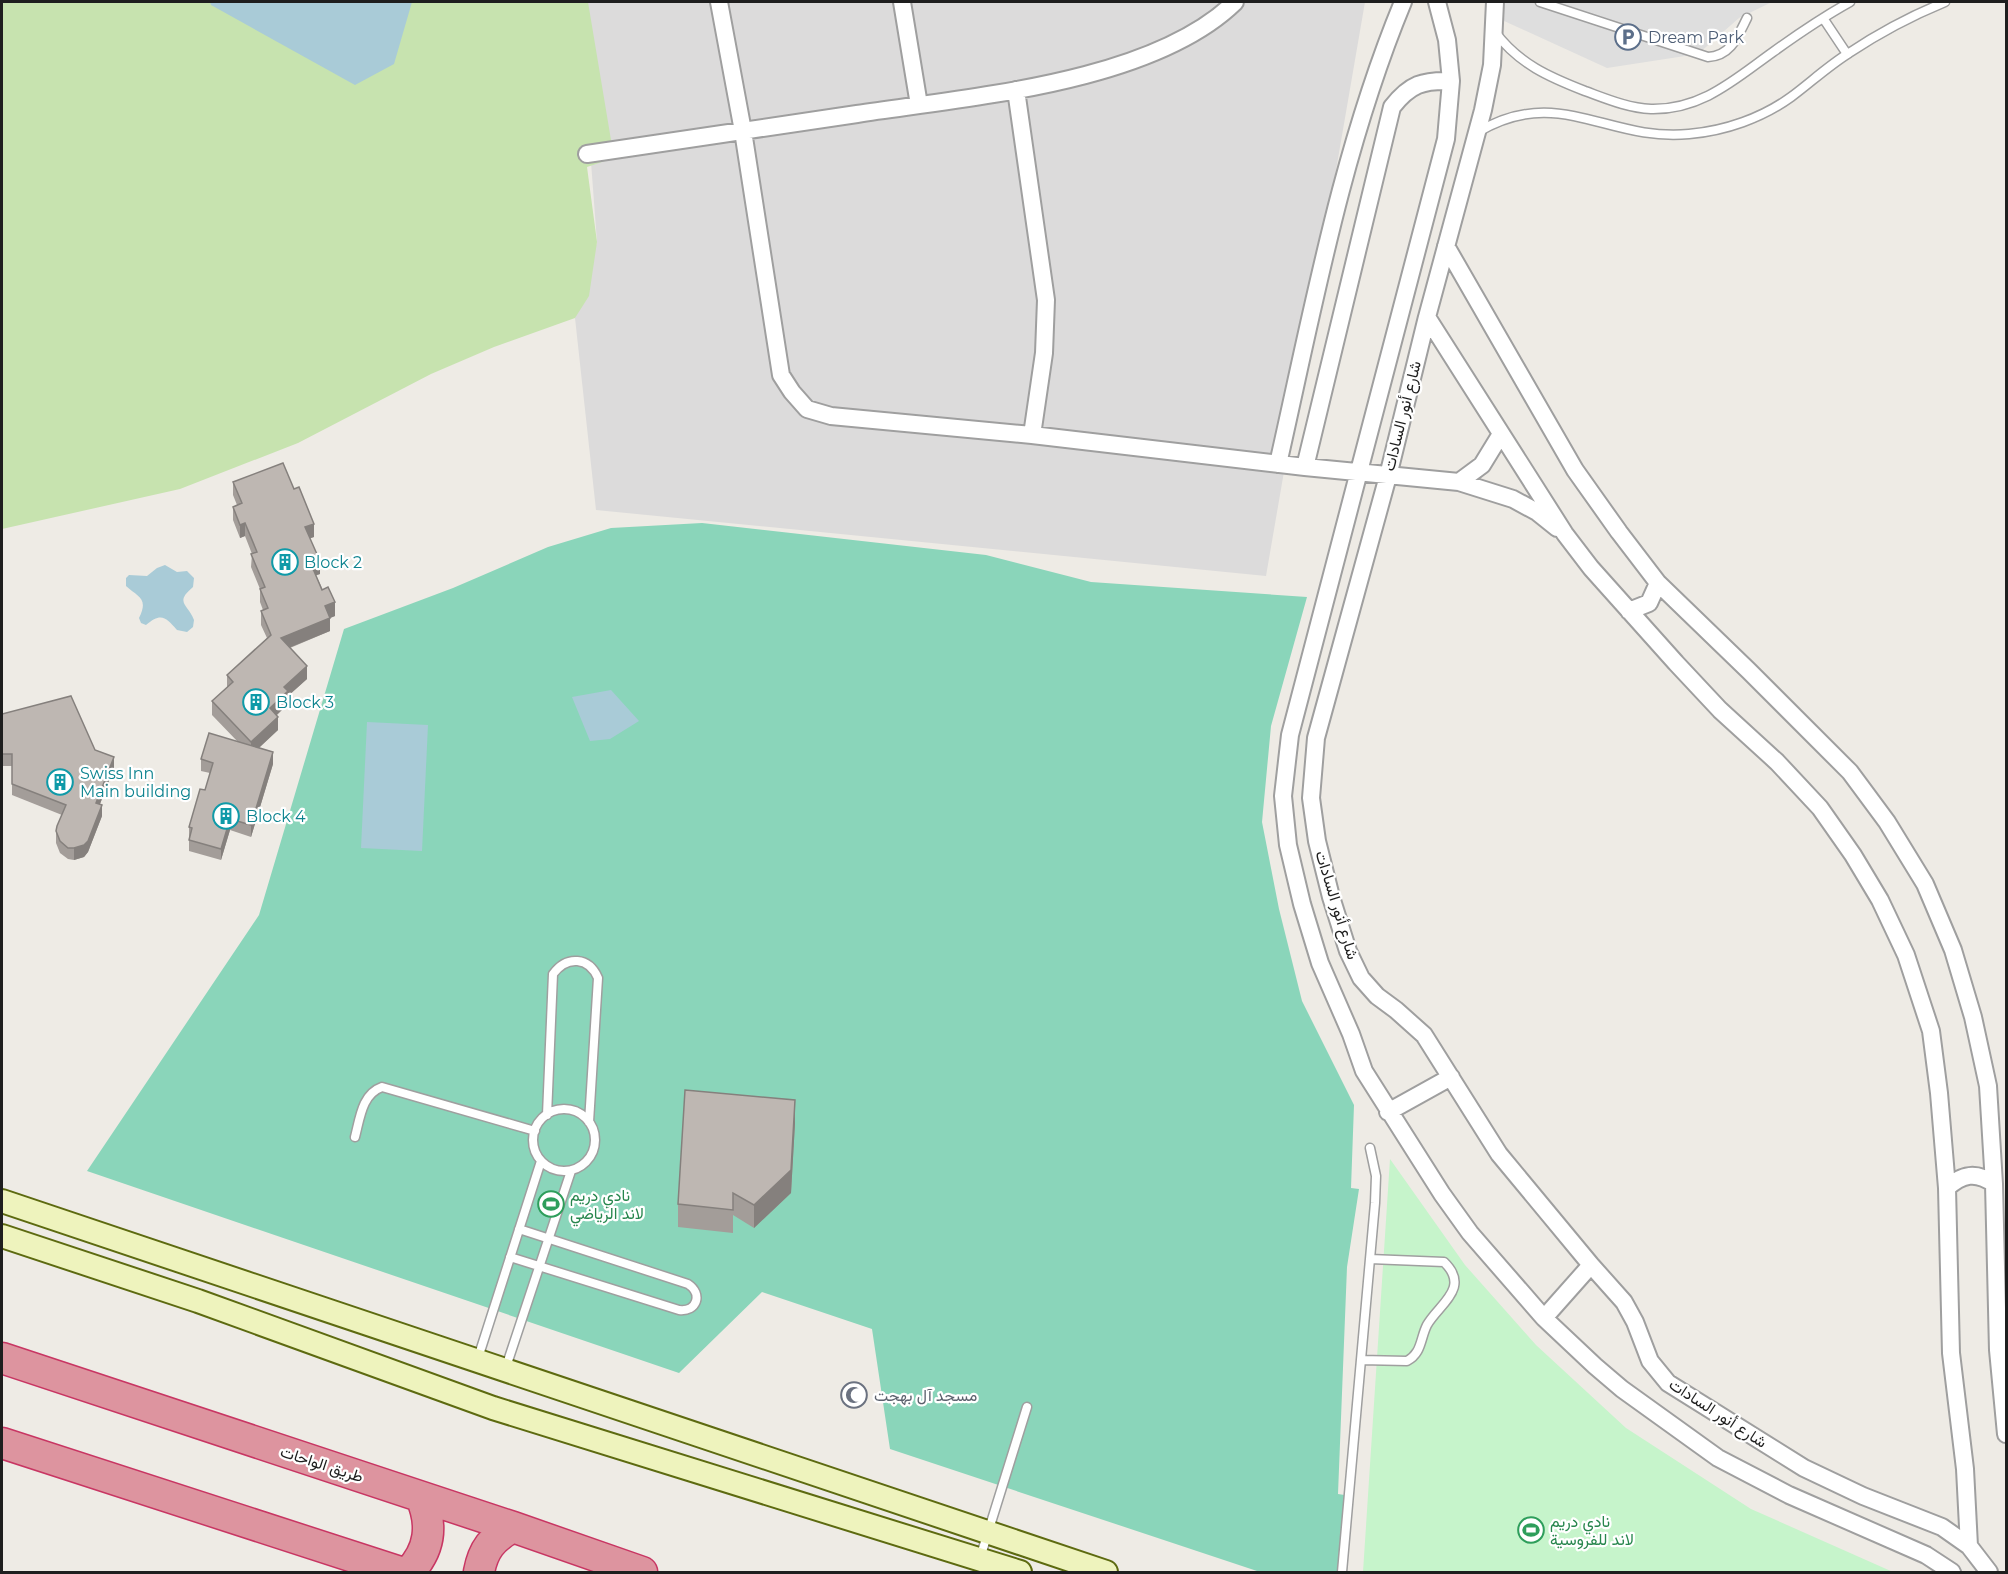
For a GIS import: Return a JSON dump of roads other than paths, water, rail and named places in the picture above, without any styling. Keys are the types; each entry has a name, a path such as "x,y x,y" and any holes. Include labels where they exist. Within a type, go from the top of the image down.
{"highway":[{"name":"طريق الواحات","path":"2,1358 642,1572"},
{"path":"2,1443 400,1572"},
{"path":"409,1572 424,1552 428,1538 427,1510 421,1497"},
{"path":"479,1572 482,1558 489,1545 499,1534 513,1527"}],"street":[{"path":"719,2 743,131 782,375 792,392 807,409 831,416 1032,435 1305,467 1459,482 1513,499 1565,534"},
{"path":"902,2 919,105"},
{"path":"587,154 1016,90 1125,63 1170,46 1218,18 1234,2"},
{"path":"1278,464 1340,196 1387,39 1403,2"},
{"name":"شارع أنور السادات","path":"1437,2 1447,40 1451,81 1446,138 1290,735 1283,796 1288,845 1302,904 1320,963 1364,1071 1389,1112 1470,1233 1544,1318 1622,1389 1718,1458 1789,1495 1910,1547 1952,1572"},
{"name":"شارع أنور السادات","path":"1495,2 1488,87 1478,132 1427,317 1388,476 1316,738 1311,798 1317,841 1331,897 1348,951 1361,978 1377,996 1424,1035 1499,1154 1624,1302 1635,1322 1650,1361 1668,1383 1804,1468 1863,1496 1942,1527 1969,1546 1989,1572"},
{"path":"1305,467 1392,107 1402,94 1414,85 1433,80 1451,81"},
{"path":"1016,90 1046,300 1044,353 1032,435"},
{"path":"1367,101 1392,107"},
{"path":"1446,246 1575,470 1658,584 1850,772 1887,822 1925,884 1953,950 1973,1017 1988,1086 1994,1184 1998,1350 2007,1434"},
{"path":"1427,317 1565,534 1591,568 1720,710 1777,762 1820,808 1853,855 1880,900 1906,955 1931,1031 1939,1093 1947,1188 1951,1353 1965,1469 1969,1546"},
{"path":"1459,482 1482,465 1501,434"},
{"path":"1629,611 1649,603 1658,584"},
{"path":"1389,1112 1450,1077"},
{"path":"1947,1188 1963,1176 1973,1175 1981,1176 1994,1184"},
{"path":"2,1201 1106,1572"},
{"path":"2,1236 198,1301 493,1408 1020,1572"},
{"path":"1544,1318 1591,1265"},
{"path":"466,1398 477,1361"},
{"path":"493,1408 505,1370"}],"lane":[{"path":"1540,2 1708,57 1720,55 1731,47 1747,18"},
{"path":"1494,32 1521,60 1555,80 1619,103 1650,109 1665,109 1696,102 1718,92 1823,18 1850,2"},
{"path":"1478,132 1511,117 1547,112 1576,115 1614,127 1649,134 1689,134 1710,131 1751,119 1771,110 1847,54 1907,18 1945,2"},
{"path":"1823,18 1847,54"},
{"path":"569,961 582,962 595,971 598,978 590,1122 596,1138 592,1155 586,1163 571,1171 555,1170 541,1161 534,1147 535,1131 547,1115 553,974 562,964 569,961"},
{"path":"355,1137 368,1095 382,1087 535,1131"},
{"path":"547,1115 565,1109 582,1115 590,1122"},
{"path":"1342,1572 1376,1176 1370,1148"},
{"path":"477,1361 541,1161"},
{"path":"505,1370 571,1171"},
{"path":"510,1257 679,1310 686,1311 697,1302 694,1288 688,1284 519,1229"},
{"path":"1361,1360 1407,1361 1412,1358 1419,1350 1431,1318 1449,1300 1454,1285 1454,1276 1444,1262 1370,1259"},
{"path":"980,1558 1027,1407"}],"water":[{"path":"210,2 412,2 394,64 355,85 211,5"},
{"path":"165,565 177,572 187,571 194,578 193,587 183,600 194,620 193,627 187,632 177,630 170,622 160,617 146,625 141,623 139,618 143,606 141,599 126,586 126,578 129,575 147,576"},
{"path":"611,690 639,721 610,739 590,741 572,697"},
{"path":"367,722 428,725 422,851 361,848"}],"place":[{"name":"Dream Park","path":"1628,37"},
{"name":"Block 2","path":"285,562"},
{"name":"Block 3","path":"256,702"},
{"name":"Swiss Inn Main building","path":"60,782"},
{"name":"Block 4","path":"226,816"},
{"name":"نادي دريم لاند الرياضي","path":"551,1204"},
{"name":"مسجد آل بهجت","path":"854,1395"},
{"name":"نادي دريم لاند للفروسية","path":"1531,1530"}]}
